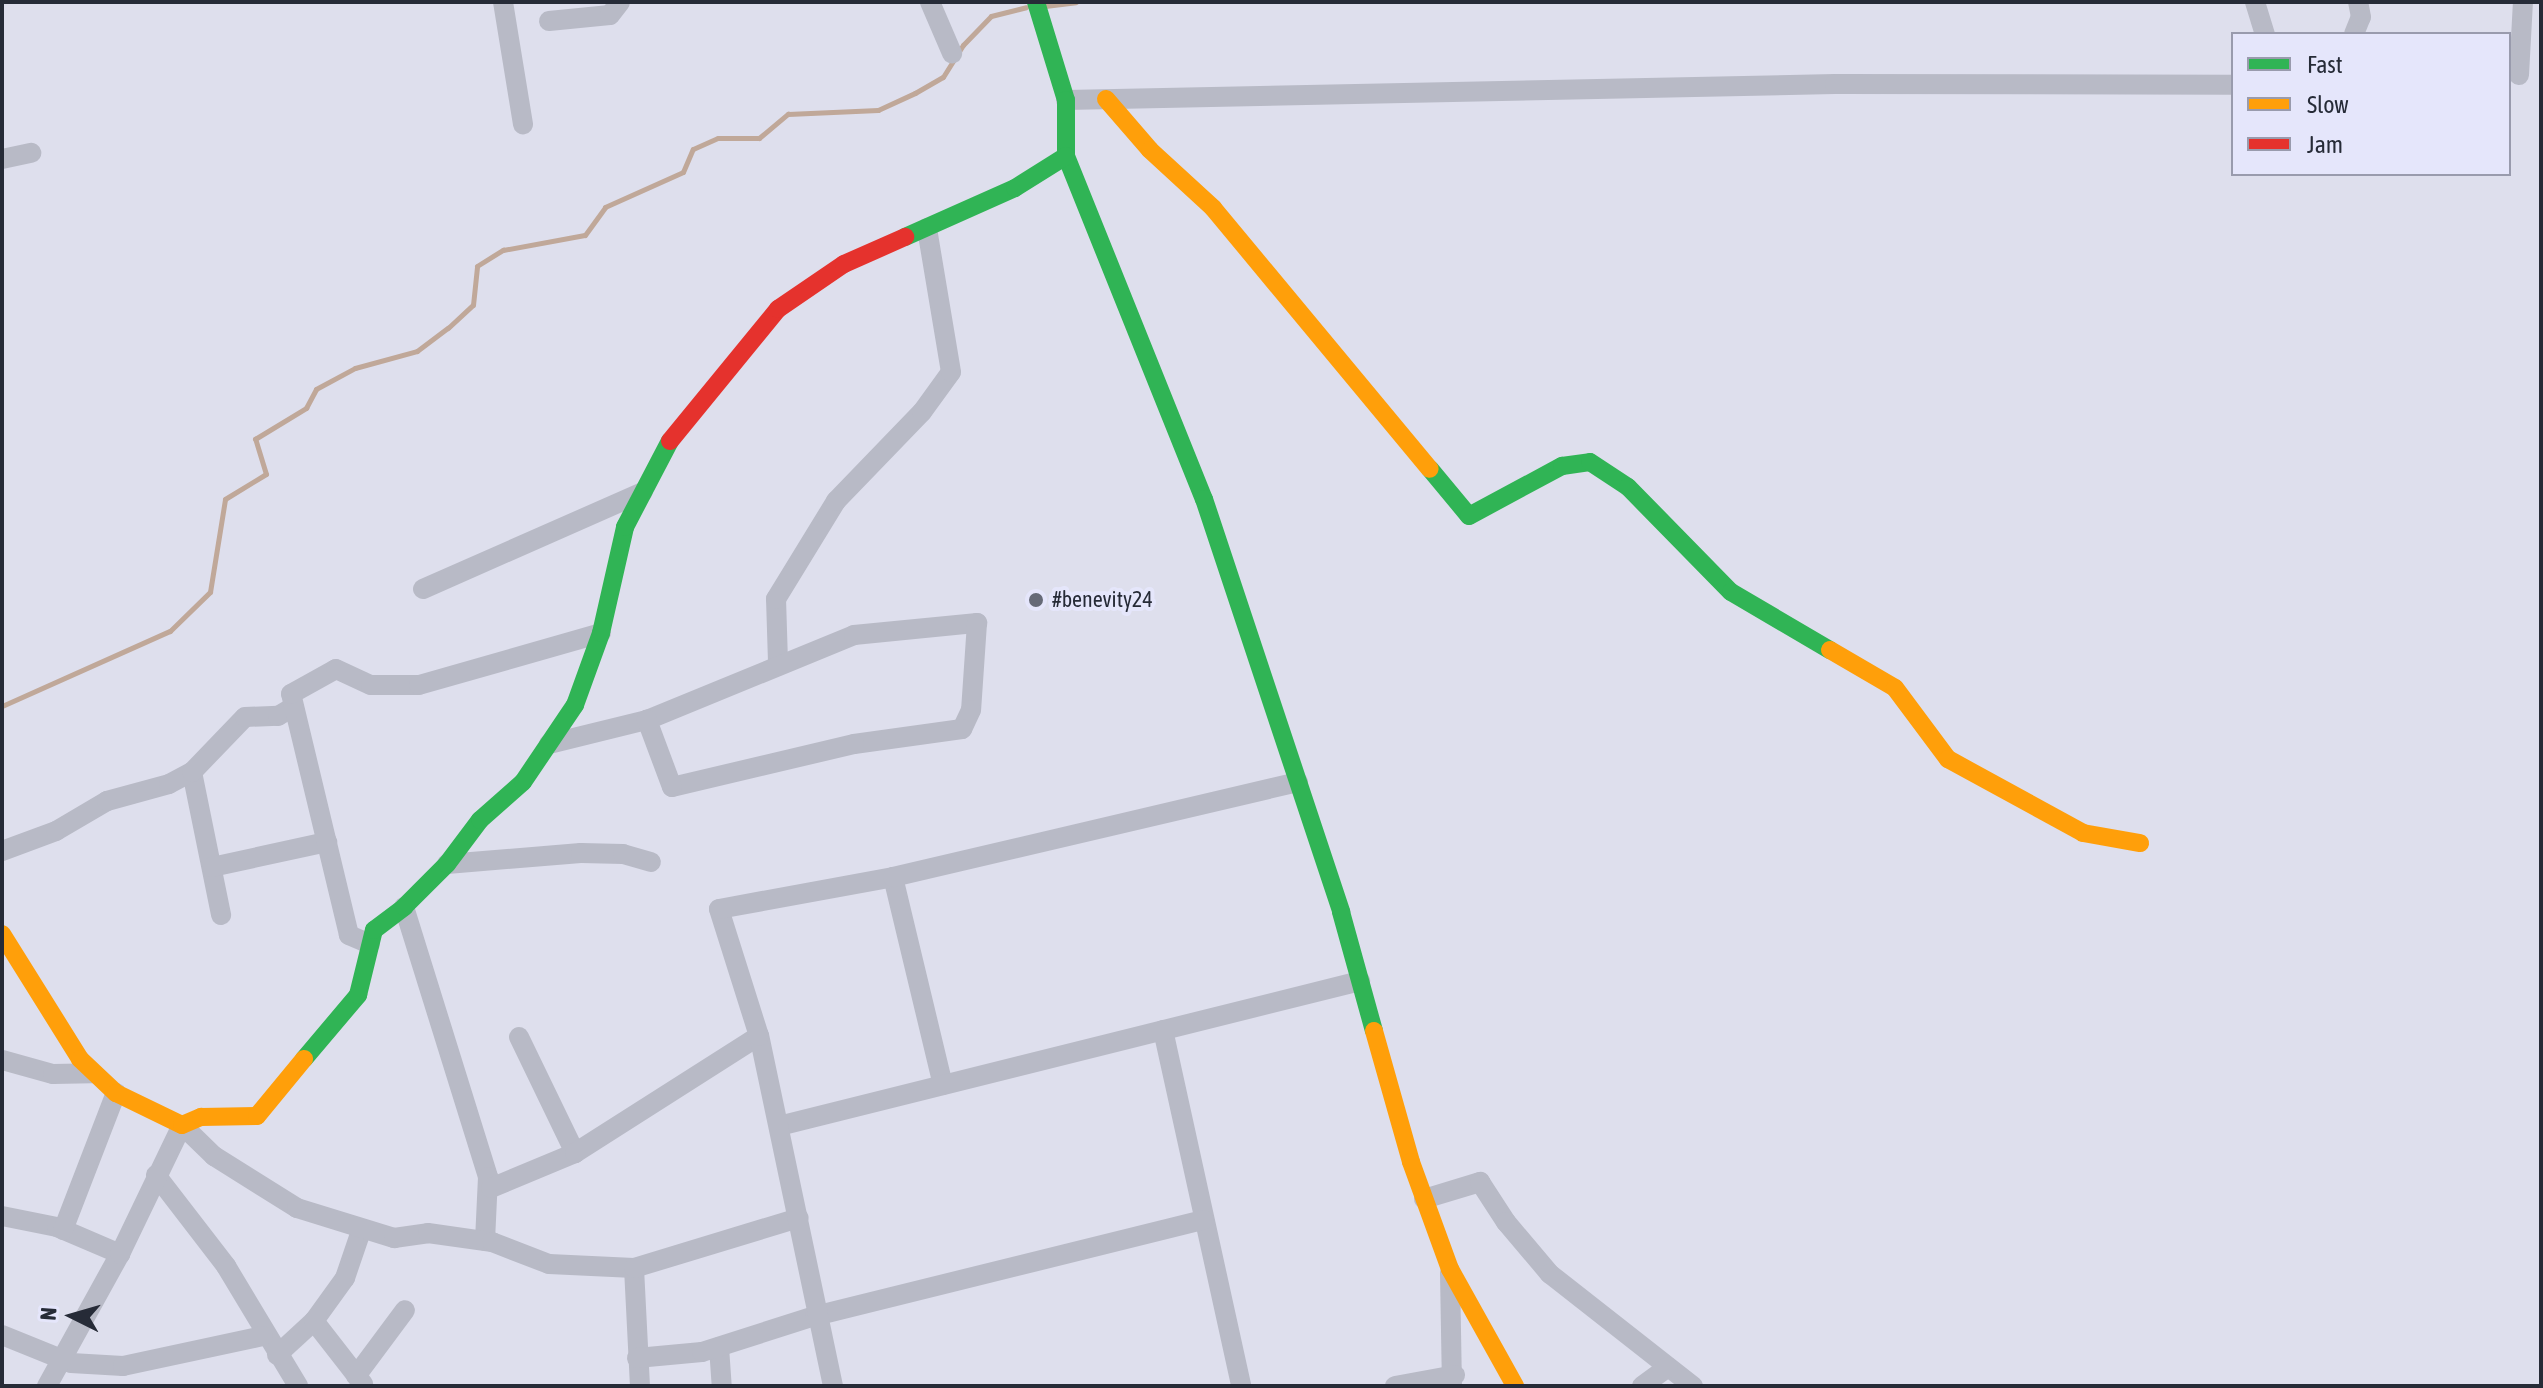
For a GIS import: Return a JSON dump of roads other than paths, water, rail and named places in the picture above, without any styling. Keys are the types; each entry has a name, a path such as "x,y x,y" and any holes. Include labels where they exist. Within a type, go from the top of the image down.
{"street":[{"path":"503,2 523,124"},
{"path":"549,21 610,15 620,2"},
{"path":"930,2 952,53"},
{"path":"1036,2 1066,100 1066,156 1178,428 1298,782 1424,1199 1450,1269 1515,1386"},
{"path":"2255,2 2264,32"},
{"path":"2355,32 2361,17 2358,2"},
{"path":"2523,2 2514,75 2541,74"},
{"path":"1066,100 1835,84 2231,85"},
{"path":"1106,99 1150,150 1213,208 1469,516 1562,466 1590,462 1628,487 1731,592 1895,688 1948,759 2083,833 2140,843"},
{"path":"2,159 31,153"},
{"path":"47,1386 120,1254 182,1125 201,1117 257,1116 358,995 374,930 404,907 447,864 480,820 523,782 549,744 575,705 601,633 625,527 643,492 671,439 778,309 844,264 1015,188 1066,156"},
{"path":"778,662 776,599 836,501 922,412 951,372 927,228"},
{"path":"423,589 643,492"},
{"path":"549,744 647,720 778,662 854,635 977,623 971,710 962,729 854,744 672,787 647,720"},
{"path":"370,944 349,935 291,694 336,669 371,685 419,685 601,633"},
{"path":"2,851 56,831 107,801 192,772 245,717 278,716 293,707"},
{"path":"192,772 221,915"},
{"path":"833,1386 815,1316 799,1218 759,1036 719,909 893,877 1298,782"},
{"path":"212,867 327,842"},
{"path":"447,864 581,853 623,854 651,862"},
{"path":"893,877 943,1085"},
{"path":"404,907 473,1117 491,1188 485,1241"},
{"path":"2,934 92,1073 116,1093 182,1125 214,1156 267,1192 361,1231 394,1238 428,1233 485,1241 549,1264 634,1268 799,1218"},
{"path":"779,1126 1360,981"},
{"path":"1163,1030 1241,1386"},
{"path":"491,1188 575,1153 759,1036"},
{"path":"519,1037 575,1153"},
{"path":"2,1060 53,1074 92,1073"},
{"path":"63,1230 116,1093"},
{"path":"156,1175 226,1266 263,1336 277,1355 289,1383"},
{"path":"1424,1199 1480,1182 1506,1222 1550,1274 1693,1386"},
{"path":"2,1216 63,1230 120,1254"},
{"path":"637,1358 719,1347 815,1316 1203,1220"},
{"path":"277,1355 314,1321 345,1278 361,1231"},
{"path":"634,1268 640,1386"},
{"path":"1395,1386 1453,1380 1450,1269"},
{"path":"314,1321 360,1381 405,1310"},
{"path":"2,1335 61,1359 123,1366 263,1336"},
{"path":"719,1347 722,1386"},
{"path":"1642,1386 1668,1367"}],"waterway":[{"path":"1045,6 1076,2"},
{"path":"2,706 170,631 210,592 225,499 266,474 255,439 306,408 316,389 355,368 417,351 448,328 473,305 477,266 503,250 585,235 605,207 683,172 693,149 718,138 759,138 788,114 878,110 915,93 943,77 963,45 991,16 1026,7"}],"place":[{"name":"#benevity24","path":"1036,600"}]}
